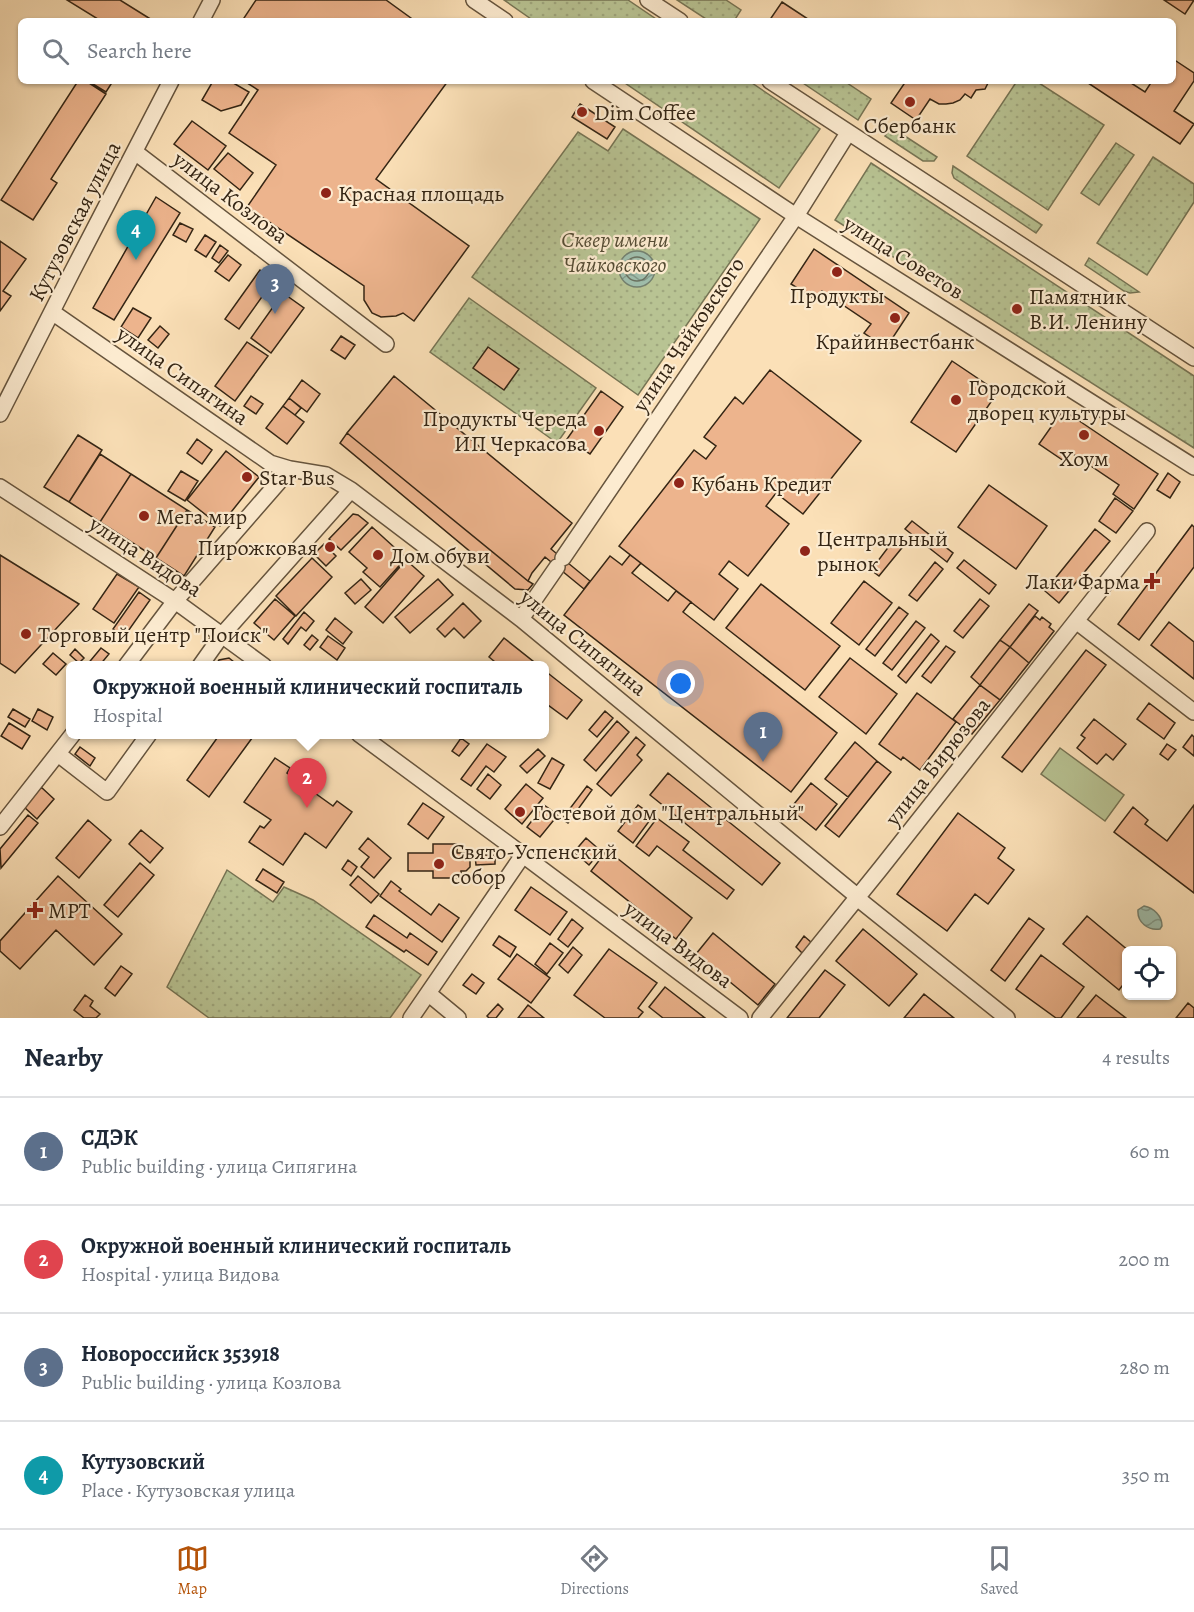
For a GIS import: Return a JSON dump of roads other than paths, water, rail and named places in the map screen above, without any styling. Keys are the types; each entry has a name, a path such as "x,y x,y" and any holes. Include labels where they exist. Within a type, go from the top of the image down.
{"street":[{"path":"203,18 212,0"},
{"path":"474,0 501,18"},
{"path":"648,0 675,18"},
{"name":"Кутузовская улица","path":"0,414 169,84"},
{"name":"улица Советов","path":"598,84 796,216 1194,467"},
{"path":"774,84 1194,358"},
{"name":"улица Чайковского","path":"521,619 796,216 848,134"},
{"name":"улица Козлова","path":"135,152 386,344"},
{"name":"улица Сипягина","path":"52,312 270,463 326,475 351,490 521,619 857,898 1007,1018"},
{"path":"130,661 175,601 290,469"},
{"name":"улица Видова","path":"0,487 175,601 257,661"},
{"path":"204,661 222,635 351,490"},
{"name":"улица Бирюзова","path":"760,1018 1147,531"},
{"path":"1076,621 1194,712"},
{"path":"0,827 70,739"},
{"path":"58,754 107,792 147,739"},
{"name":"улица Видова","path":"364,739 524,855 740,1018"},
{"path":"411,1018 524,855"},
{"path":"429,994 458,1018"}],"water":[{"path":"637,251 650,256 655,269 650,282 637,287 624,282 619,269 624,256"},
{"path":"1144,906 1157,913 1162,922 1160,929 1151,929 1141,922 1138,910"}],"place":[{"name":"Сбербанк","path":"910,102"},
{"name":"Dim Coffee","path":"582,112"},
{"name":"Красная площадь","path":"326,193"},
{"name":"Кутузовский","path":"136,260"},
{"name":"Продукты","path":"837,272"},
{"name":"Памятник В.И. Ленину","path":"1017,309"},
{"name":"Новороссийск 353918","path":"275,314"},
{"name":"Крайинвестбанк","path":"895,318"},
{"name":"Городской дворец культуры","path":"956,400"},
{"name":"Продукты Череда ИП Черкасова","path":"599,431"},
{"name":"Хоум","path":"1084,435"},
{"name":"Star Bus","path":"247,477"},
{"name":"Кубань Кредит","path":"679,483"},
{"name":"Мега мир","path":"144,516"},
{"name":"Пирожковая","path":"330,547"},
{"name":"Центральный рынок","path":"805,551"},
{"name":"Дом обуви","path":"378,555"},
{"name":"Лаки Фарма","path":"1152,581"},
{"name":"Торговый центр \"Поиск\"","path":"26,634"},
{"name":"СДЭК","path":"763,762"},
{"name":"Окружной военный клинический госпиталь","path":"307,808"},
{"name":"Гостевой дом \"Центральный\"","path":"520,812"},
{"name":"Свято-Успенский собор","path":"439,864"},
{"name":"МРТ","path":"35,910"}],"park label":[{"name":"Сквер имени Чайковского","path":"615,252"}]}
